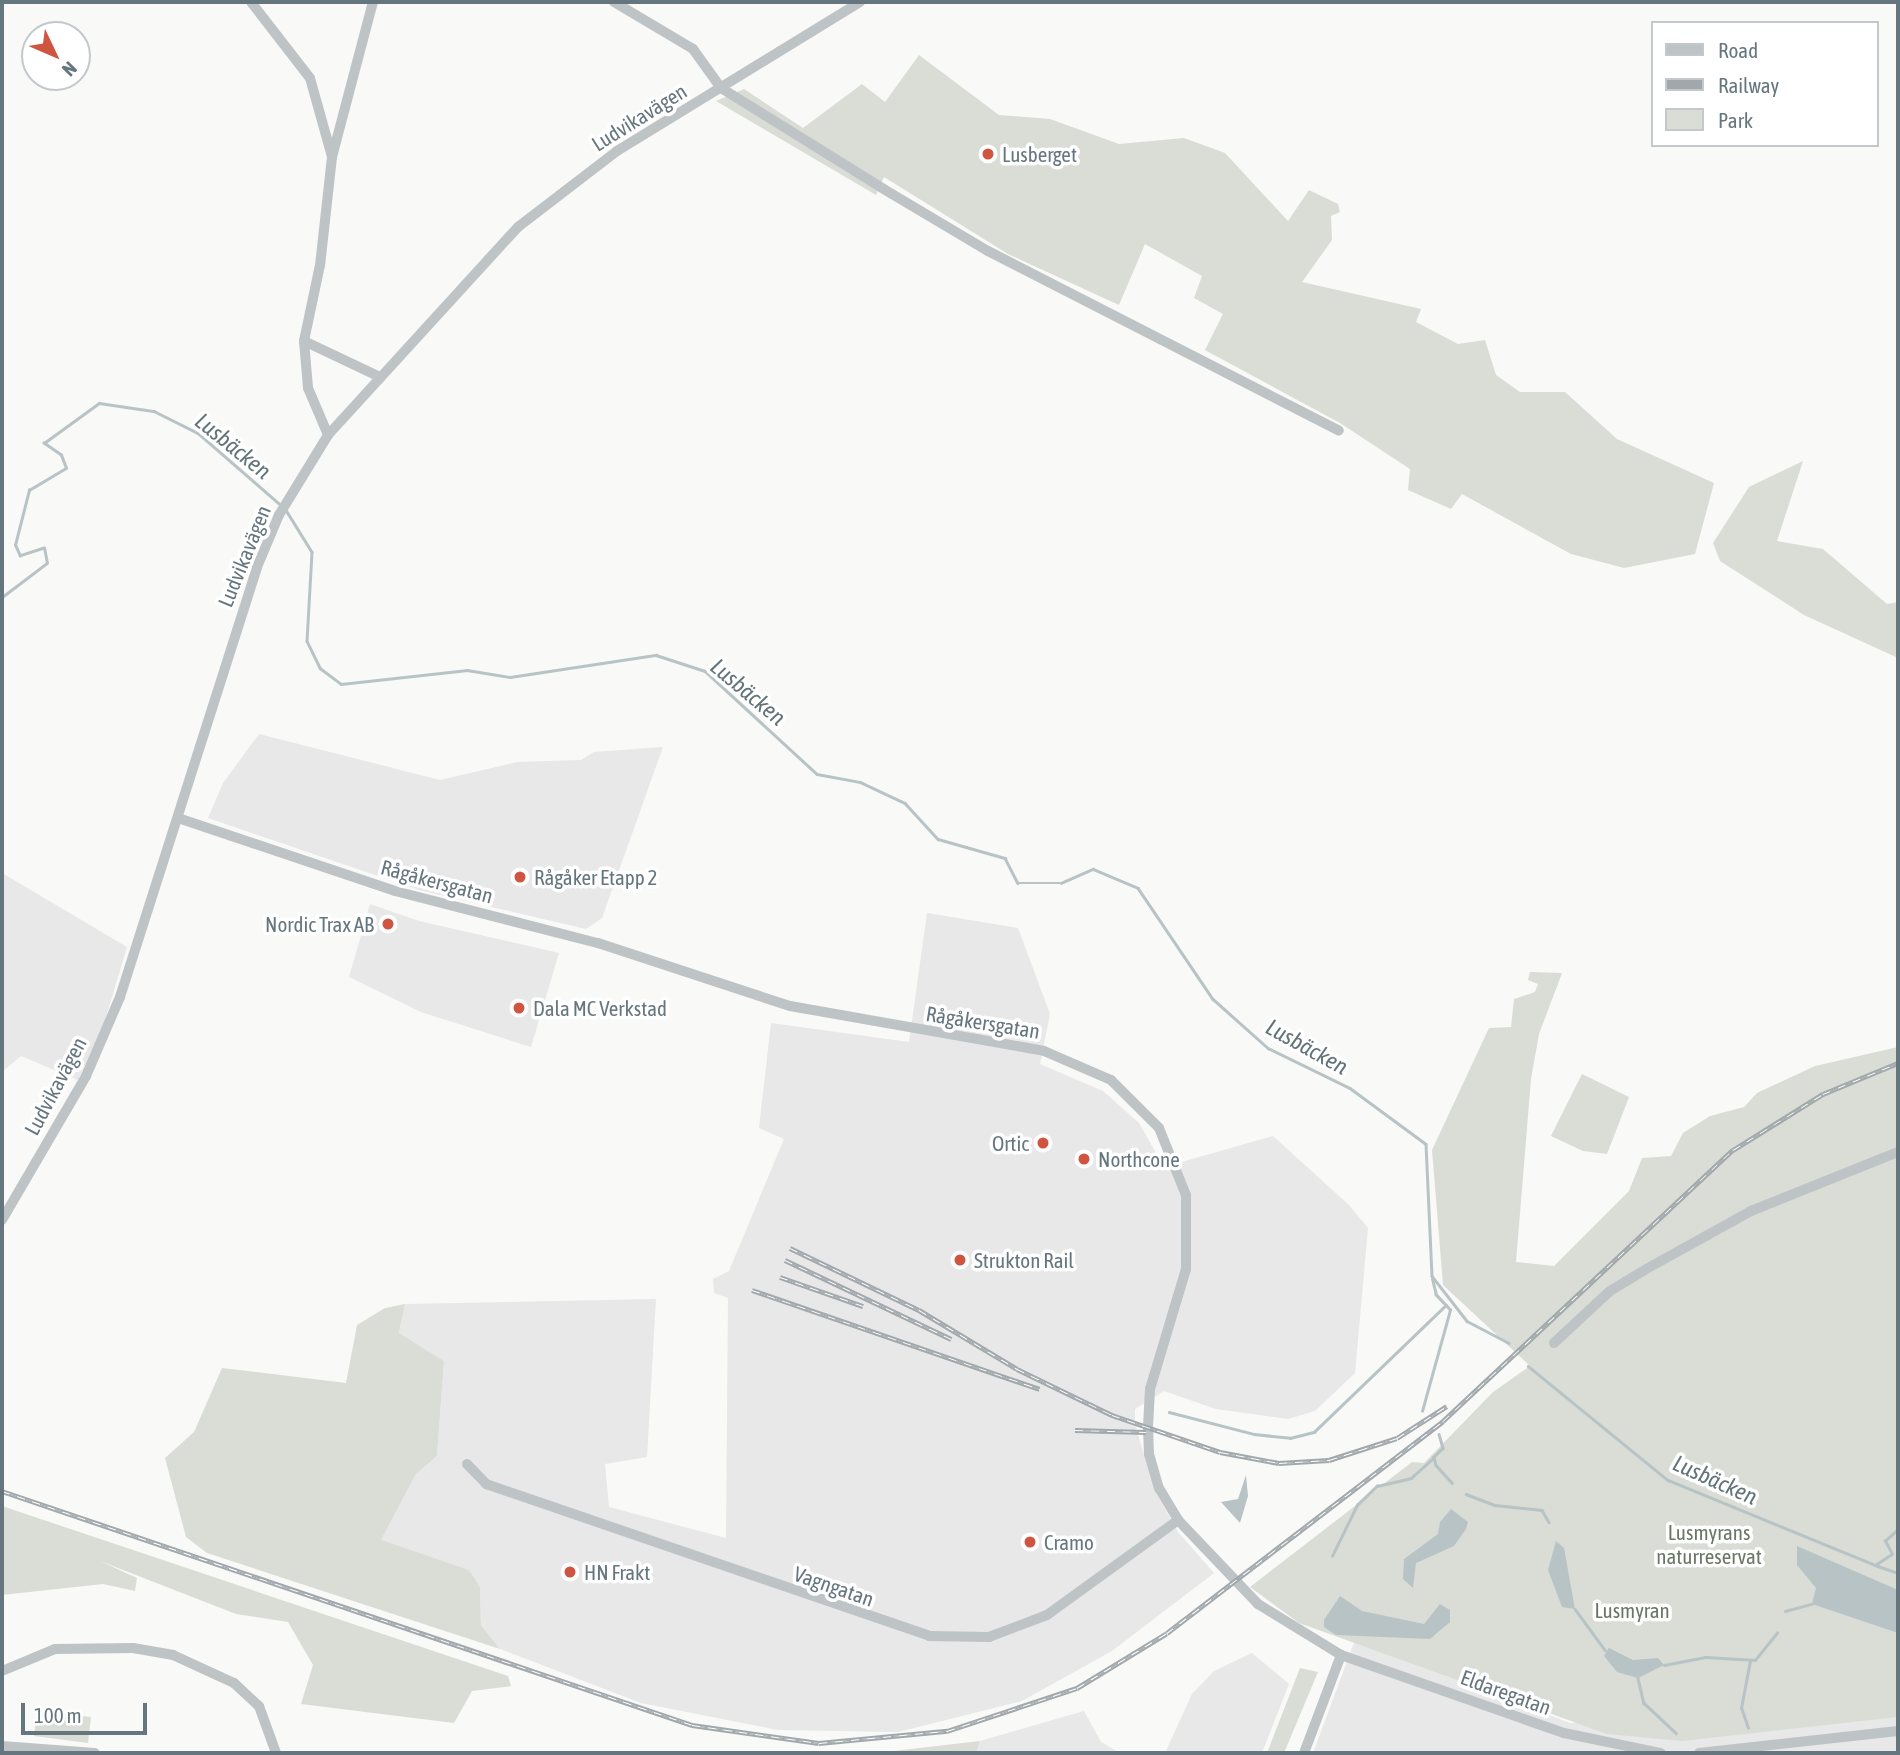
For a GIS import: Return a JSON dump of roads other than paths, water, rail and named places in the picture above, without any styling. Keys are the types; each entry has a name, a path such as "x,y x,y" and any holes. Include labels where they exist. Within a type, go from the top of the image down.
{"street":[{"path":"251,2 310,78 332,157"},
{"path":"328,435 308,388 304,341 320,265 332,157 373,2"},
{"path":"614,2 693,49 721,88 988,251 1339,431"},
{"name":"Ludvikavägen","path":"2,1220 86,1076 120,997 181,819 239,621 279,515 328,435 518,227 617,150 860,2"},
{"path":"304,341 380,377"},
{"name":"Rågåkersgatan","path":"181,819 395,891 598,943 790,1006 1044,1051 1111,1080 1159,1128 1186,1195 1186,1269 1150,1389 1148,1427 1159,1488 1178,1520 1258,1604 1341,1655"},
{"path":"1554,1343 1610,1292 1648,1268 1751,1211 1898,1152"},
{"name":"Vagngatan","path":"467,1464 486,1484 929,1636 989,1637 1047,1615 1178,1520"},
{"path":"2,1671 55,1649 133,1648 173,1655 234,1682 259,1706 276,1753"},
{"path":"1304,1753 1341,1655"},
{"name":"Eldaregatan","path":"1341,1655 1564,1733 1661,1753"},
{"path":"1699,1753 1898,1731"},
{"path":"2,1746 95,1753"}],"waterway":[{"name":"Lusbäcken","path":"2,597 47,563 44,548 20,556 15,545 29,490 66,468 61,455 44,443 99,403 154,411 198,433 282,506"},
{"name":"Lusbäcken","path":"286,510 312,552 307,641 320,668 341,684 467,670 510,677 656,655 705,671 817,774 860,782 905,803 938,839 1005,858 1018,883 1061,883 1093,869 1138,888 1213,999 1268,1048 1350,1088 1426,1144 1432,1276 1467,1321 1509,1343"},
{"path":"1422,1411 1450,1310 1436,1295 1432,1279"},
{"path":"1169,1412 1254,1434 1290,1438 1314,1432 1446,1305"},
{"name":"Lusbäcken","path":"1528,1366 1668,1480 1875,1565 1892,1554 1885,1541 1898,1529"},
{"path":"1439,1434 1443,1448 1434,1457 1436,1465 1452,1483"},
{"path":"1332,1556 1357,1505 1377,1486 1411,1478 1434,1457"},
{"name":"Lusbäcken","path":"1898,1486 1898,1499"},
{"path":"1466,1494 1495,1505 1542,1510 1549,1522"},
{"name":"Lusbäcken","path":"1875,1565 1898,1573"},
{"path":"1785,1611 1812,1604"},
{"path":"1575,1609 1605,1650"},
{"path":"1664,1665 1706,1657 1755,1660 1777,1633"},
{"path":"1748,1728 1741,1708 1750,1661"},
{"path":"1638,1678 1644,1703 1676,1733"}],"railway":[{"path":"2,1491 692,1725 819,1743 947,1731 1077,1688 1167,1633 1443,1421 1733,1150 1823,1094 1898,1063"},
{"path":"790,1248 919,1310 1017,1369 1112,1415 1220,1452 1279,1463 1329,1460 1397,1438 1447,1406"},
{"path":"785,1260 951,1339"},
{"path":"780,1277 863,1306"},
{"path":"752,1290 1039,1389"},
{"path":"1075,1430 1146,1432"}],"place":[{"name":"Lusberget","path":"988,154"},
{"name":"Rågåker Etapp 2","path":"520,877"},
{"name":"Nordic Trax AB","path":"388,924"},
{"name":"Dala MC Verkstad","path":"519,1008"},
{"name":"Ortic","path":"1043,1143"},
{"name":"Northcone","path":"1084,1159"},
{"name":"Strukton Rail","path":"960,1260"},
{"name":"Cramo","path":"1030,1542"},
{"name":"HN Frakt","path":"570,1572"}],"park label":[{"name":"Lusmyrans naturreservat","path":"1709,1544"},
{"name":"Lusmyran","path":"1632,1610"}]}
